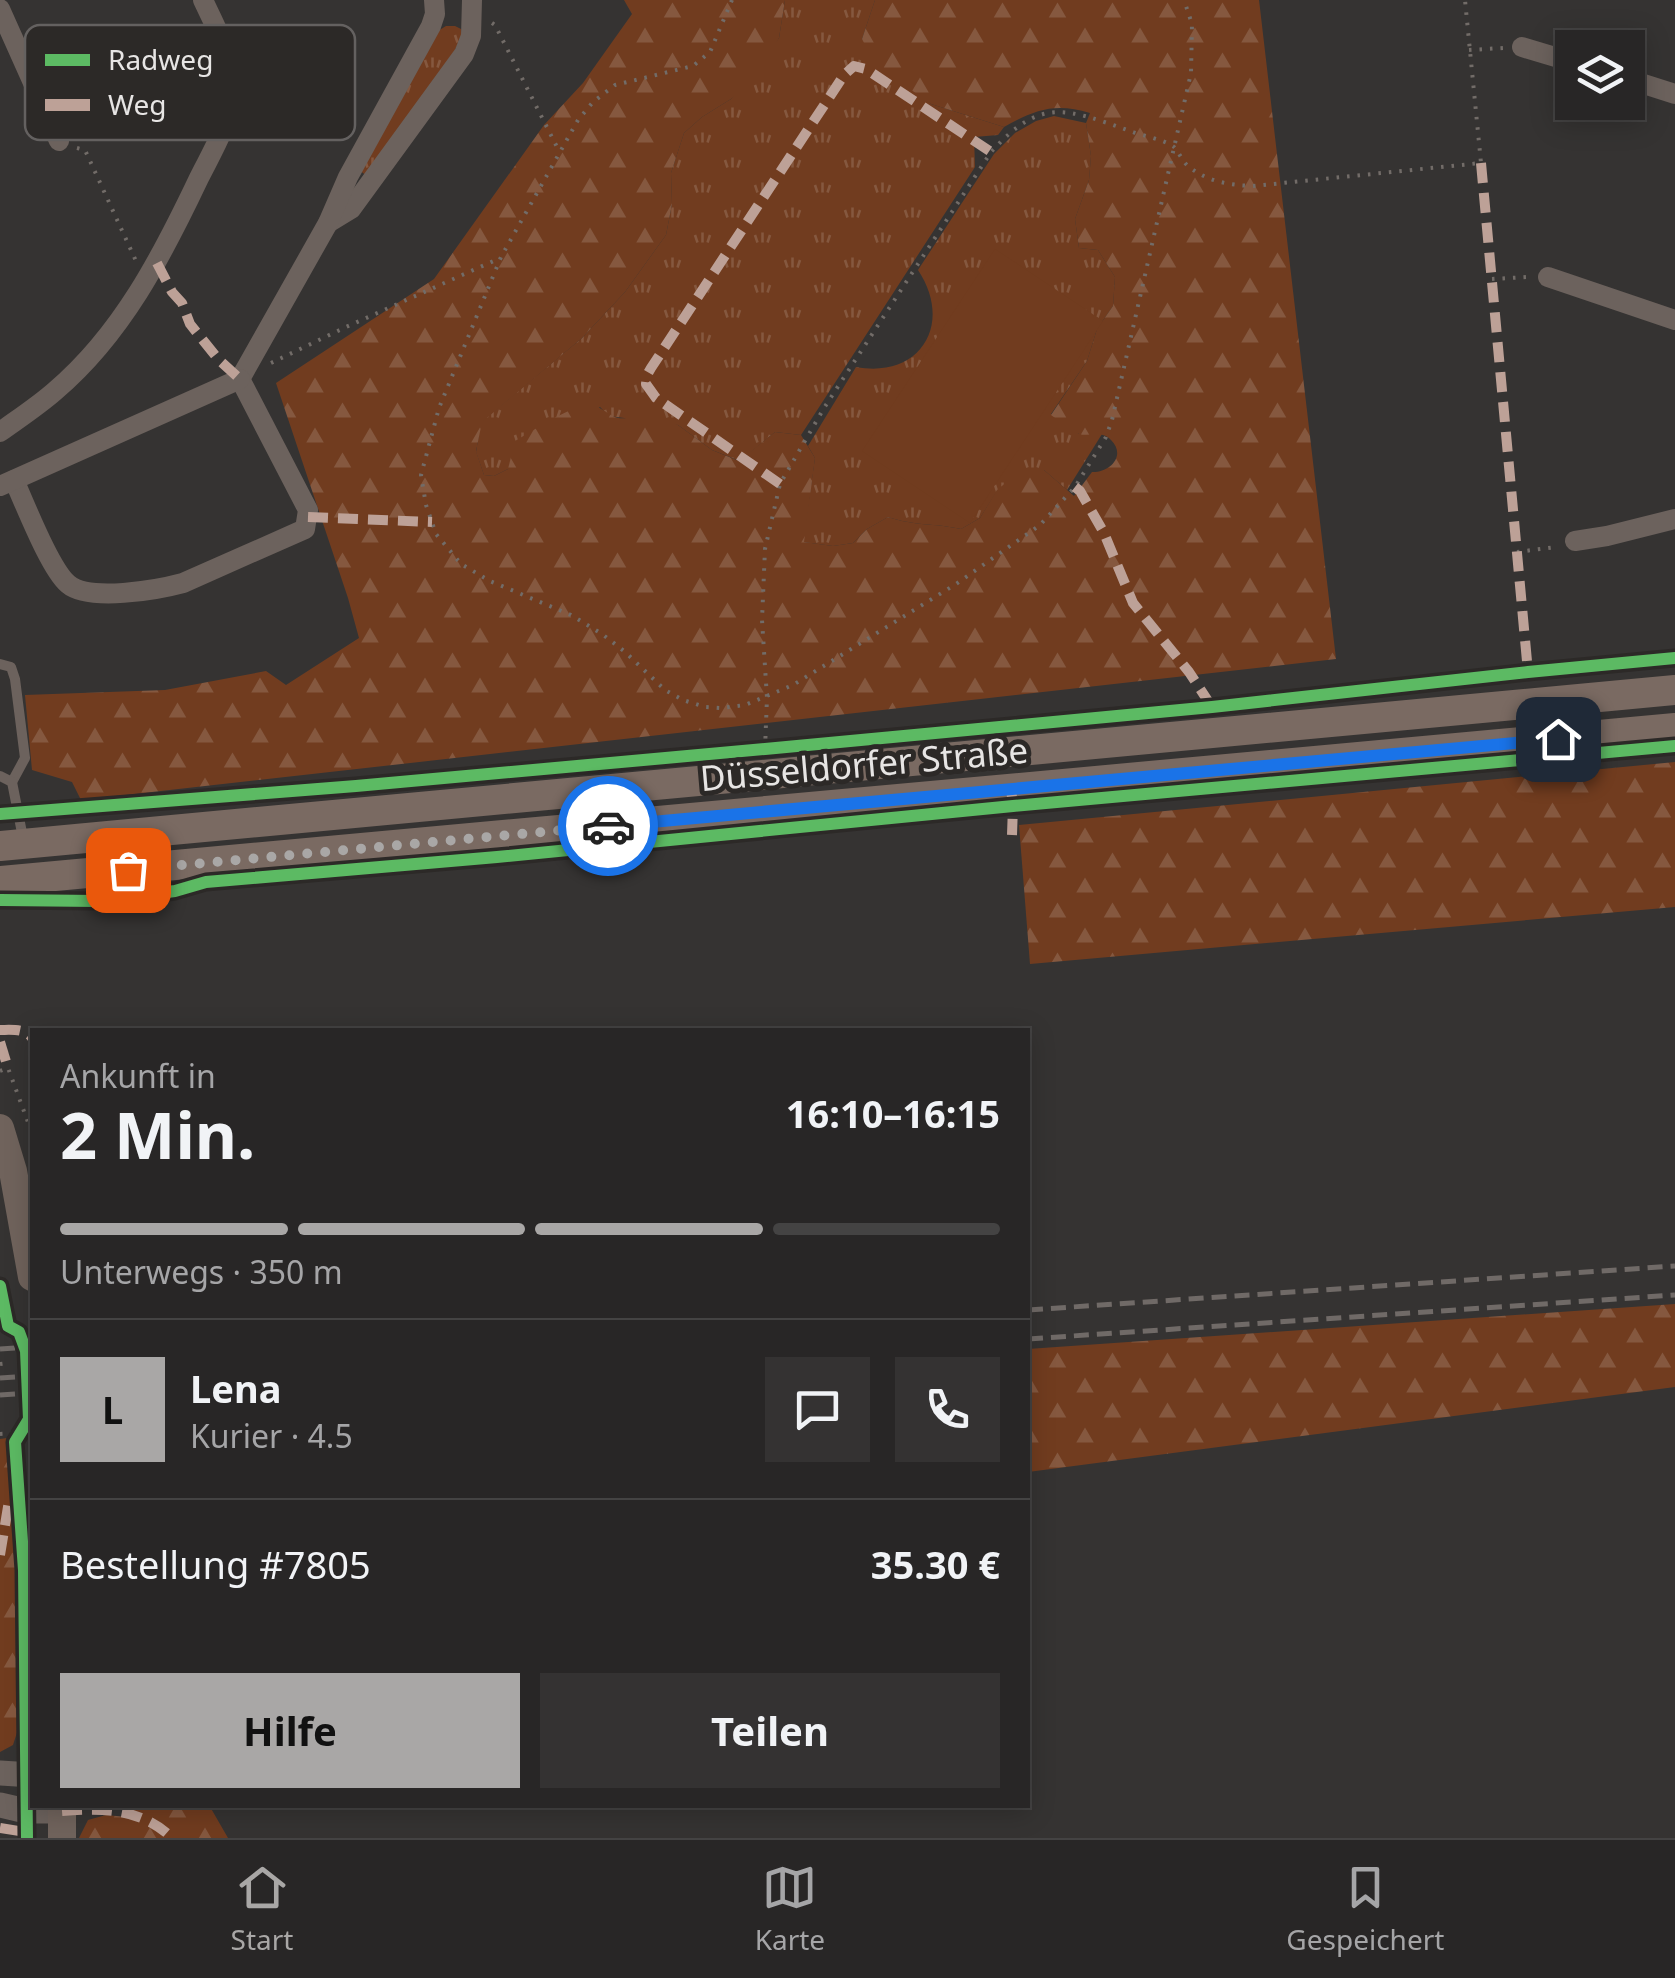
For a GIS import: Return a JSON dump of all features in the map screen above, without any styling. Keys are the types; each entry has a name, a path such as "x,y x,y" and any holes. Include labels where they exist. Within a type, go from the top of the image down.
{"main road":[{"name":"Düsseldorfer Straße","path":"7,845 1675,690"},
{"name":"Düsseldorfer Straße","path":"0,880 1675,728"},
{"path":"0,1128 13,1171 30,1266"}],"street":[{"path":"203,0 215,25"},
{"path":"240,378 308,510 305,529 165,588 90,594 66,583 7,483 240,378 328,223 348,177 431,26 434,7 472,6 471,36 464,54 350,209 328,223"},
{"path":"0,9 25,65"},
{"path":"1522,47 1555,57"},
{"path":"1645,84 1675,94"},
{"path":"0,432 55,391 118,322 166,248 217,140"},
{"path":"1548,276 1675,320"},
{"path":"1575,541 1675,519"},
{"path":"0,1773 30,1775"},
{"path":"0,1806 62,1818"}],"lane":[{"path":"0,664 10,667 15,679 26,758 12,782 7,845"},
{"path":"0,776 12,782"}],"path":[{"path":"732,0 710,52 693,66 615,85 592,102 578,120 500,258 439,408 422,475 426,506 436,534 462,564 602,634 665,690 705,707 721,708 745,706 792,685 956,584 1040,525 1075,487 1112,420 1190,72 1192,24 1184,0"},
{"path":"765,749 765,549 780,484 834,392 991,152 1011,130 1033,116 1054,112 1080,114 1173,147 1188,166 1224,185 1253,186 1481,163 1465,0"},
{"path":"472,6 495,25 560,151"},
{"path":"1469,50 1522,47"},
{"path":"59,141 85,150 146,283"},
{"path":"240,378 500,258"},
{"path":"1492,279 1548,276"},
{"path":"1518,552 1575,541"},
{"path":"0,1070 8,1068 30,1128"},
{"path":"0,1434 18,1433"}],"green space":[{"path":"624,0 785,0 779,38 758,73 731,99 684,133 671,173 672,204 666,235 625,292 582,338 482,422 476,451 484,475 494,476 508,469 515,441 587,402 619,418 647,412 678,425 712,450 739,461 775,432 801,435 815,458 804,542 833,546 853,543 888,517 961,529 980,518 997,490 1020,471 1044,470 1074,496 1092,472 1110,467 1117,457 1115,446 1107,437 1079,434 1051,415 1087,361 1097,329 1113,306 1115,277 1098,250 1079,248 1075,219 1089,180 1091,156 1086,123 1090,113 1066,108 1045,110 1004,127 931,104 875,64 862,39 875,0 1259,0 1336,659 81,800 72,782 32,770 25,695 165,690 266,671 286,685 359,638 276,383 434,279 544,125 583,83 632,14"},
{"path":"785,0 875,0 862,39 931,104 1004,127 998,135 974,137 975,167 801,435 775,432 740,461 712,450 678,425 609,416 600,407 508,469 494,476 484,475 476,452 481,422 582,338 625,292 666,235 672,204 671,173 684,133 731,99 779,38"},
{"path":"446,26 461,29 455,50 367,176 359,170 438,31"},
{"path":"1054,116 1086,123 1091,156 1089,180 1075,219 1079,248 1098,250 1115,277 1113,306 1097,329 1087,361 1051,414 1079,434 1102,434 1067,490 1044,470 997,491 980,518 961,529 888,517 853,543 833,546 803,542 815,458 808,446 856,367 898,364 913,356 924,343 931,328 932,310 918,270 994,154 1015,133"},
{"path":"995,249 1103,321 970,523 862,451"},
{"path":"1675,762 1675,907 1030,964 1019,825"},
{"path":"1675,1304 1675,1387 1030,1472 1030,1349"},
{"path":"7,1438 17,1544 20,1723 13,1745 0,1752 0,1439"},
{"path":"127,1808 211,1808 228,1838 79,1838 88,1820 106,1815 127,1817"}],"railway":[{"path":"1030,1310 1675,1266"},
{"path":"1030,1339 1675,1295"},
{"path":"0,1349 30,1347"},
{"path":"0,1378 30,1376"},
{"path":"0,1395 30,1393"}],"marked path":[{"path":"780,484 656,398 646,384 651,368 844,75 854,66 866,69 991,152"},
{"path":"1481,163 1528,672"},
{"path":"157,263 190,324 240,379"},
{"path":"1075,487 1104,533 1133,603 1212,707"},
{"path":"308,517 432,522"},
{"path":"1011,789 1012,835"},
{"path":"0,1030 22,1031 30,1036"},
{"path":"0,1042 8,1068"},
{"path":"0,1555 9,1501"},
{"path":"62,1811 106,1810 134,1815 172,1838"},
{"path":"0,1828 25,1832"}],"cycle path":[{"path":"0,814 765,749 1675,658"},
{"path":"0,900 98,901 175,891 206,882 1675,746"},
{"path":"0,1286 8,1326 19,1332 26,1351 29,1419 15,1442 24,1570 27,1838"}],"way so far":[{"path":"128,870 608,826"}],"route":[{"path":"608,826 1558,739"}]}
